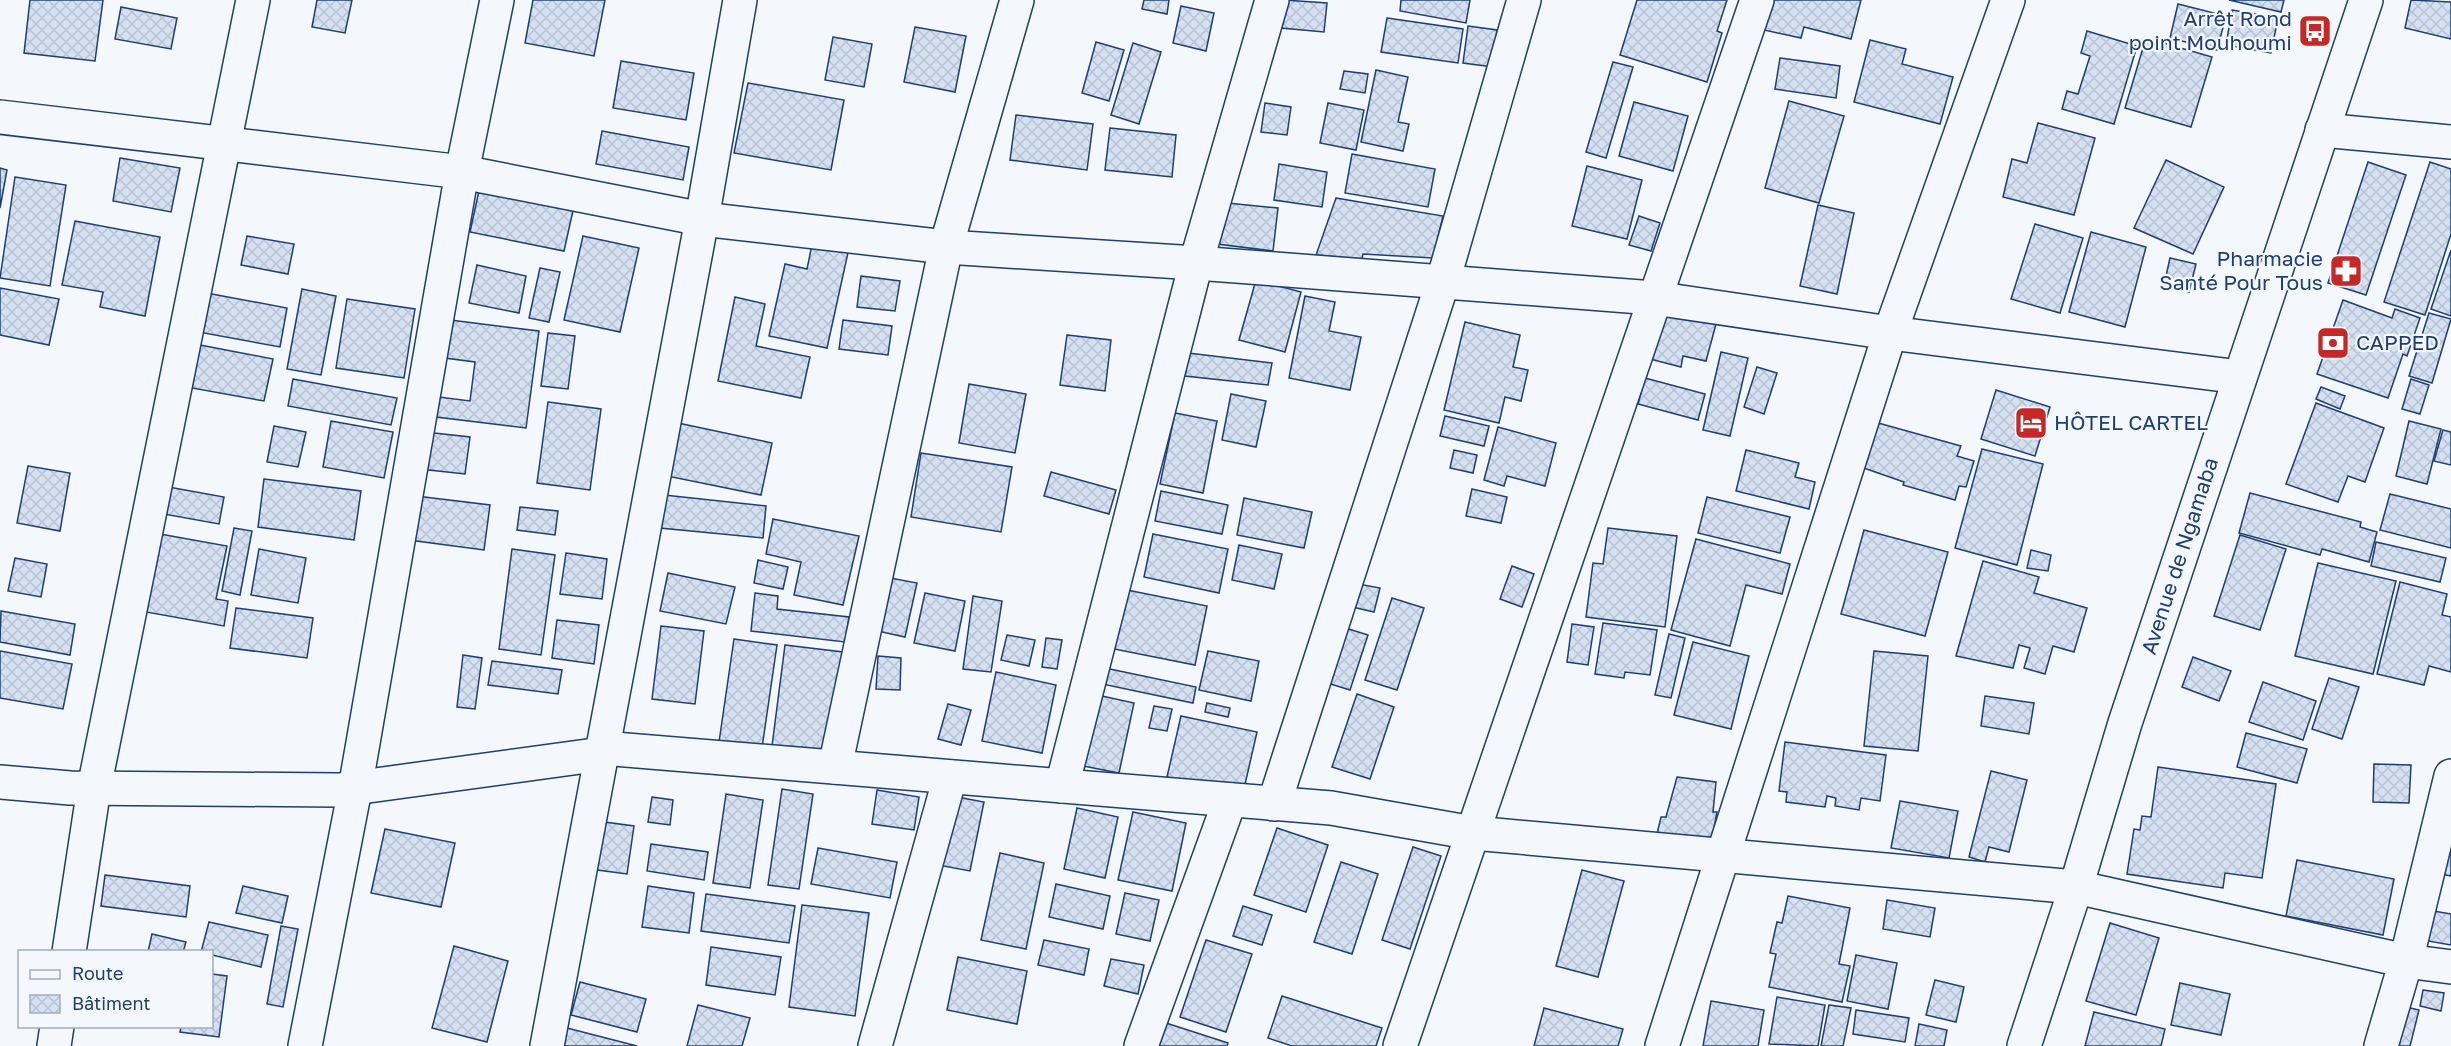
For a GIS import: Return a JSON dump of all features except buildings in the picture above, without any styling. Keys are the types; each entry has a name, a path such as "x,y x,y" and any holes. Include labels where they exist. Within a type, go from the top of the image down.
{"street":[{"path":"69,950 94,788 222,143 253,0"},
{"path":"304,1046 355,789 462,172 497,0"},
{"path":"547,1046 702,219 740,0"},
{"path":"835,767 946,247 1017,0"},
{"path":"1062,786 1196,263 1272,0"},
{"path":"1274,804 1443,281 1524,0"},
{"path":"1400,1046 1757,0"},
{"path":"1662,1046 1890,333 2008,0"},
{"name":"Avenue de Ngamaba","path":"2024,1046 2076,887 2125,723 2366,0"},
{"path":"0,117 462,172 702,219 946,247 1196,263 1654,298 1890,333 2240,377"},
{"path":"2322,130 2451,142"},
{"path":"0,782 94,788 355,789 602,751 835,767 1330,808 1473,833 2076,887 2406,961 2451,967"},
{"path":"2381,1046 2406,961 2451,776"},
{"path":"875,1046 950,777"},
{"path":"1141,1046 1230,800"},
{"path":"54,1046 57,1028"}],"place":[{"name":"Arrêt Rond point Mouhoumi","path":"2315,31"},
{"name":"Pharmacie Santé Pour Tous","path":"2346,271"},
{"name":"CAPPED","path":"2333,343"},
{"name":"HÔTEL CARTEL","path":"2031,423"}]}
